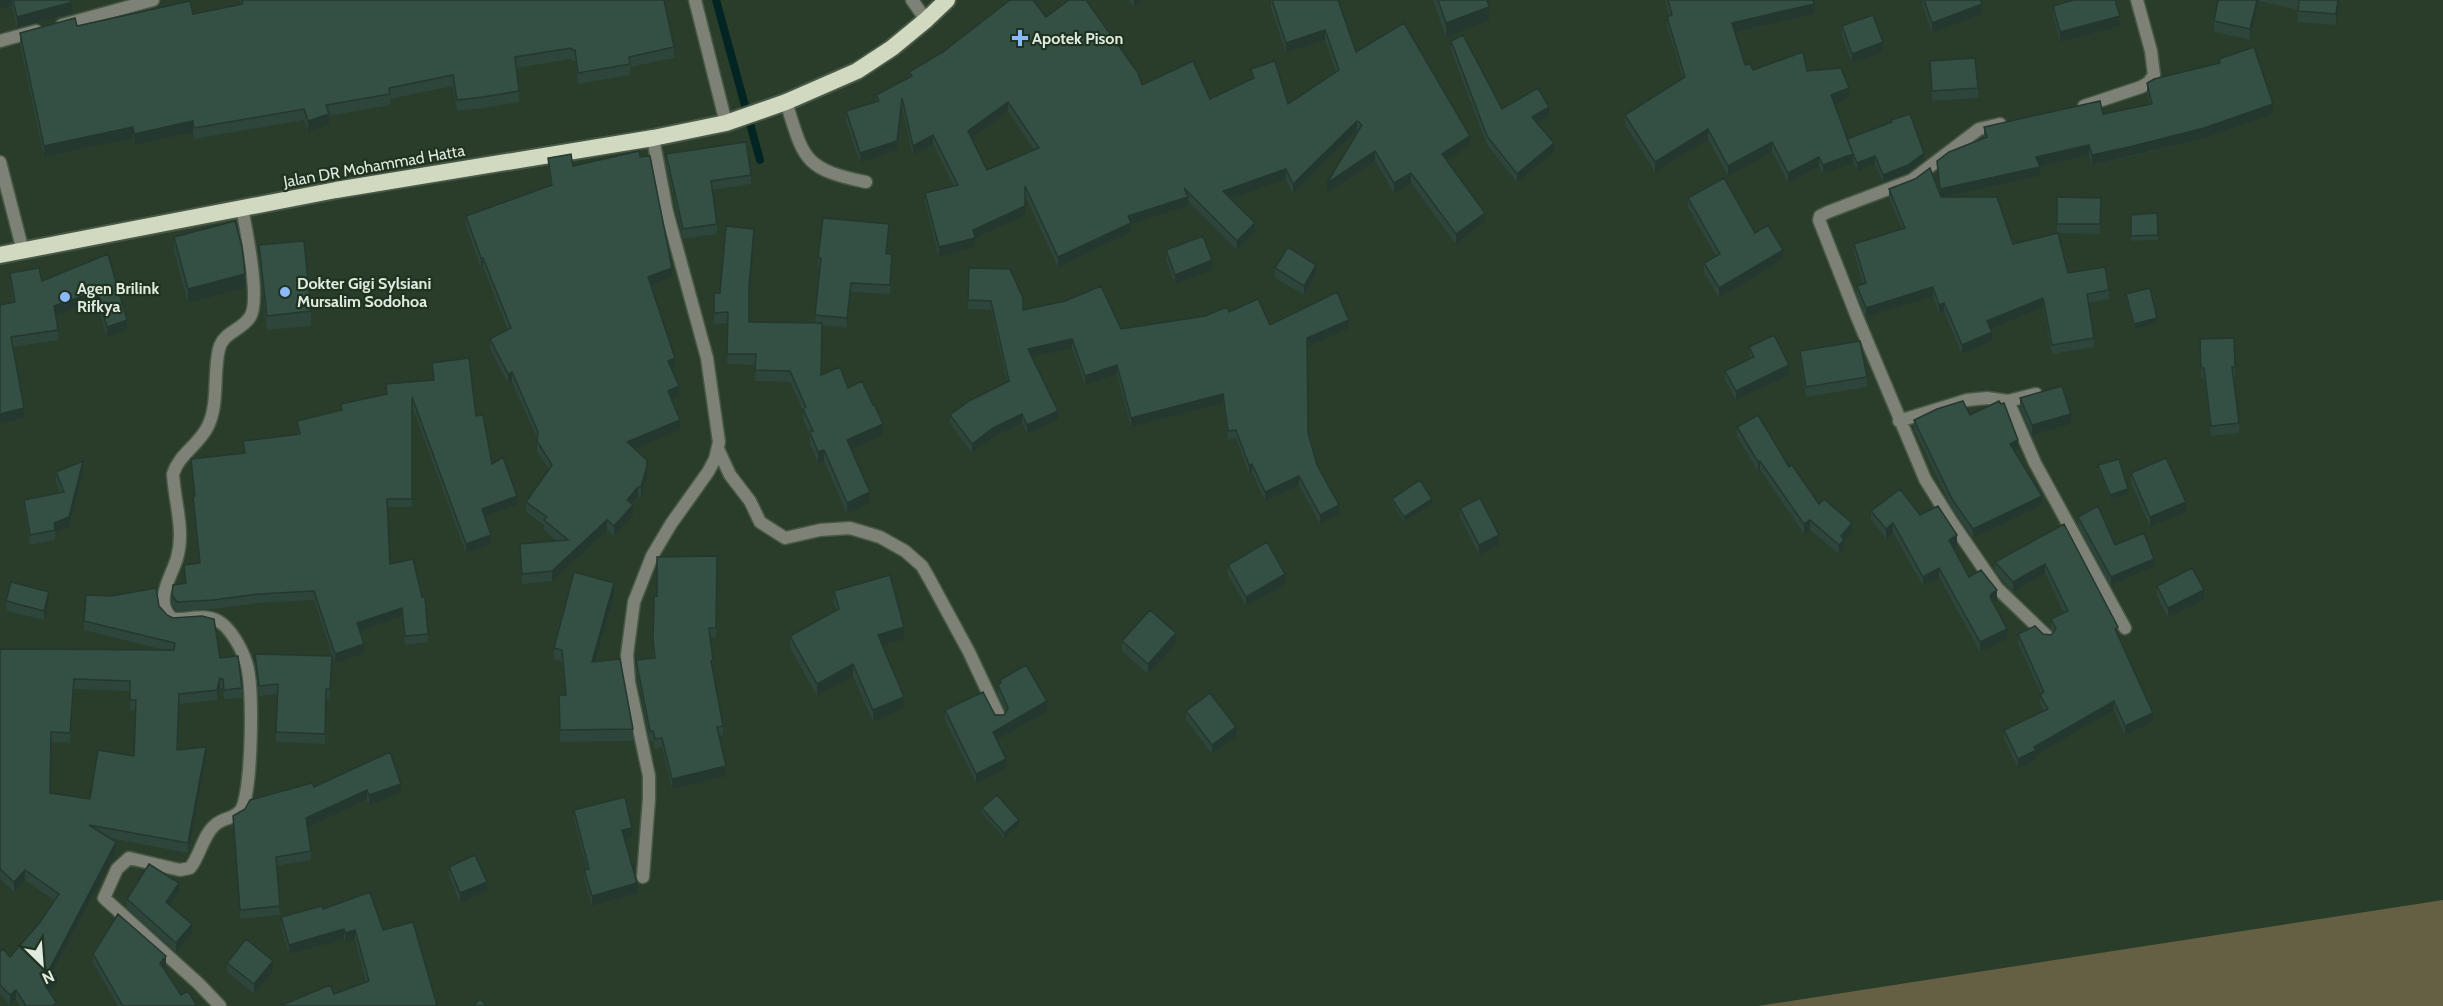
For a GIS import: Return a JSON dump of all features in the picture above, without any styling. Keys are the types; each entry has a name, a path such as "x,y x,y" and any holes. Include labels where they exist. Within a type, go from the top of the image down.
{"highway":[{"name":"Jalan DR Mohammad Hatta","path":"0,255 409,177 653,138 729,122 786,102 857,71 892,48 946,0"}],"street":[{"path":"0,41 153,0"},
{"path":"695,0 729,122"},
{"path":"912,0 926,20"},
{"path":"2071,109 2094,104 2141,87 2154,75 2151,51 2137,0"},
{"path":"786,102 800,145 809,160 816,167 835,175 866,182"},
{"path":"2014,121 1979,129 1912,180 1828,212 1819,218 1899,421 1925,479 1976,560 1997,588 2048,637"},
{"path":"653,138 667,212 707,358 718,449 730,475 750,501 760,522 785,538 820,530 850,528 880,537 905,552 922,566 969,652 1000,718"},
{"path":"0,162 22,251"},
{"path":"219,1006 199,984 104,898 117,869 129,858 180,870 190,868 215,825 235,816 241,809 249,780 251,681 246,662 230,632 220,622 207,616 173,619 166,609 164,597 165,585 176,561 179,547 180,533 173,474 176,465 202,438 209,425 221,341 253,314 252,268 242,208"},
{"path":"1899,421 1967,400 1987,398 2008,401 2050,391"},
{"path":"2008,401 2036,463 2125,628"},
{"path":"643,876 649,776 629,682 627,655 634,602 652,556 671,524 708,472 718,449"}],"shaded area":[{"path":"2443,900 2443,1006 1758,1006"}],"building":[{"path":"13,0 71,0 72,2 17,17"},
{"path":"242,0 664,0 674,47 629,57 630,64 578,73 575,50 571,48 515,57 519,91 483,97 457,100 453,75 389,88 390,94 326,105 329,114 308,121 304,109 194,128 193,121 134,134 133,127 44,146 20,33 75,18 77,26 190,1 193,14 243,4"},
{"path":"1010,0 1033,0 1046,17 1069,0 1086,0 1138,73 1142,85 1193,61 1210,99 1254,78 1251,69 1275,61 1288,104 1339,70 1325,30 1286,43 1272,0 1338,0 1356,52 1404,23 1470,136 1442,154 1485,213 1456,234 1411,173 1394,183 1375,151 1327,183 1362,125 1357,121 1293,184 1286,169 1223,191 1255,223 1237,241 1184,188 1188,197 1128,216 1131,223 1058,257 1025,186 1025,206 973,230 975,238 939,247 925,193 958,185 933,135 913,146 902,98 897,141 860,153 846,111 879,101 876,95 912,76 909,72 943,52","holes":["1008,102 1039,148 987,170 968,131"]},
{"path":"1438,0 1487,0 1489,7 1446,23"},
{"path":"1668,0 1813,0 1814,4 1732,23 1745,65 1750,64 1753,70 1803,52 1807,71 1841,68 1849,88 1831,95 1853,154 1823,165 1819,157 1788,173 1772,142 1728,166 1708,129 1655,162 1625,115 1685,77 1667,17 1672,15"},
{"path":"1924,0 1981,0 1982,4 1932,23"},
{"path":"2074,0 2115,0 2120,16 2060,32 2053,6"},
{"path":"2218,0 2257,0 2250,29 2214,21"},
{"path":"2299,0 2338,0 2336,14 2298,11"},
{"path":"1873,15 1883,42 1852,54 1842,26"},
{"path":"1463,35 1502,109 1538,88 1549,107 1532,117 1554,143 1517,174 1487,136 1451,41"},
{"path":"2254,47 2273,104 2204,128 2133,146 2092,155 2089,145 2036,157 2040,167 1940,189 1937,161 1949,152 1987,137 1984,127 2100,101 2103,114 2152,104 2147,83 2154,79 2220,63 2219,59"},
{"path":"1975,58 1978,88 1932,91 1930,61"},
{"path":"1910,114 1924,153 1908,165 1883,175 1875,156 1857,163 1847,139"},
{"path":"746,142 751,175 711,181 717,224 683,229 666,154"},
{"path":"639,151 640,157 650,156 672,268 648,277 675,358 668,361 679,386 668,391 680,420 627,442 647,460 647,466 641,487 638,487 627,500 633,505 614,526 607,520 552,571 522,574 520,544 568,540 544,520 547,517 526,502 552,465 537,441 538,432 512,372 508,374 490,339 511,328 466,216 552,185 548,158 571,154 573,166"},
{"path":"1930,168 1941,197 1997,197 2013,244 2058,233 2068,273 2105,267 2109,290 2087,294 2094,338 2052,345 2043,298 1987,321 1992,332 1962,345 1944,303 1939,305 1933,287 1866,308 1857,286 1866,283 1854,244 1905,228 1889,189 1915,179"},
{"path":"1724,178 1755,233 1768,225 1783,250 1719,288 1704,263 1720,254 1688,198"},
{"path":"2057,197 2101,198 2100,224 2057,224"},
{"path":"2157,213 2158,235 2131,236 2131,215"},
{"path":"823,218 889,224 886,254 892,254 890,285 851,283 847,318 815,315"},
{"path":"235,221 242,247 245,274 188,289 174,237"},
{"path":"726,226 754,229 749,286 749,322 822,323 821,375 840,367 848,388 862,381 883,424 847,440 870,492 847,503 824,450 818,452 810,432 813,431 803,409 806,407 790,371 755,370 756,354 727,354 728,312 714,313 714,293 720,293"},
{"path":"1203,236 1212,260 1175,275 1166,250"},
{"name":"Dokter Gigi Sylsiani Mursalim Sodohoa","path":"304,241 311,311 267,316 259,245"},
{"path":"1288,247 1316,265 1304,286 1275,268"},
{"path":"108,254 127,320 107,327 97,291 54,306 58,330 11,337 24,408 0,414 0,305 15,302 10,273 39,268 42,281"},
{"path":"969,268 1010,269 1023,298 1023,310 1065,301 1101,286 1121,329 1205,316 1227,307 1229,312 1258,299 1270,325 1337,292 1349,320 1307,338 1308,433 1317,465 1339,505 1320,515 1299,476 1265,492 1252,464 1249,465 1236,430 1228,431 1223,394 1131,418 1117,365 1085,376 1072,339 1028,349 1058,411 1027,425 1022,414 993,428 972,444 950,415 969,401 1009,381 991,301 968,300"},
{"path":"2150,288 2157,318 2134,324 2126,294"},
{"path":"1774,335 1789,365 1736,391 1725,371 1754,357 1749,347"},
{"path":"2234,338 2235,367 2232,367 2239,423 2211,426 2204,368 2201,368 2200,339"},
{"path":"1860,341 1867,377 1806,387 1800,351"},
{"path":"469,358 476,416 483,415 492,464 503,457 517,496 482,509 491,535 466,544 412,397 412,499 387,499 390,564 413,559 422,597 425,597 428,634 405,636 402,608 357,623 364,644 335,654 314,591 177,602 172,595 173,585 186,583 184,565 200,563 191,459 245,453 243,441 300,434 297,421 342,410 341,404 387,394 386,384 434,380 432,363"},
{"path":"2062,386 2071,414 2032,425 2020,398"},
{"path":"1963,401 1970,415 1999,401 2001,404 2004,403 2018,440 2010,444 2042,496 1973,529 1952,499 1914,420 1937,409"},
{"path":"1758,415 1789,467 1792,465 1819,504 1824,499 1852,523 1841,536 1844,540 1839,545 1810,520 1804,524 1760,461 1758,462 1737,427"},
{"path":"2166,458 2186,502 2150,517 2131,473"},
{"path":"2119,459 2128,489 2110,495 2098,465"},
{"path":"83,461 69,517 54,523 55,530 30,535 24,500 64,492 56,472"},
{"path":"1420,480 1432,499 1404,517 1392,499"},
{"path":"1900,489 1920,515 1938,506 1957,535 1949,540 1969,577 1981,570 1997,590 1990,597 2007,629 1980,642 1939,568 1923,577 1893,523 1886,529 1871,511"},
{"path":"1480,498 1499,535 1479,545 1460,508"},
{"path":"2098,506 2115,545 2144,533 2154,559 2111,577 2078,517"},
{"path":"2064,524 2118,627 2115,629 2153,713 2125,726 2114,701 2034,747 2036,750 2018,759 2004,730 2048,709 2040,695 2044,692 2018,634 2035,626 2043,634 2051,635 2056,629 2051,619 2068,611 2045,564 2013,582 1995,562"},
{"path":"1267,542 1285,574 1246,597 1228,565"},
{"path":"717,556 716,628 709,628 713,660 711,661 723,726 717,727 726,766 672,779 662,738 655,739 653,731 650,731 636,660 655,658 653,640 654,595 657,596 657,557"},
{"path":"2192,568 2204,590 2168,608 2157,586"},
{"path":"574,572 614,583 592,662 620,659 633,729 560,730 559,695 566,695 562,650 554,648"},
{"path":"890,575 904,627 878,635 904,697 873,710 853,664 817,684 790,636 839,609 834,591"},
{"path":"11,582 49,592 44,611 6,601"},
{"path":"156,588 159,606 167,615 173,618 202,616 214,619 220,658 238,656 242,688 224,690 223,679 220,678 217,690 179,694 177,750 206,747 188,843 89,825 116,842 49,970 57,975 46,987 57,1003 52,1006 26,1006 16,990 10,995 0,985 0,952 3,949 10,957 41,921 59,894 25,870 14,882 0,869 0,649 174,650 175,643 84,621 86,595 112,596","holes":["74,679 130,681 130,700 136,700 134,756 98,750 90,799 50,793 51,732 70,733"]},
{"path":"1150,610 1176,633 1148,664 1122,641"},
{"path":"255,654 332,656 330,689 326,689 325,734 276,732 278,684 259,686"},
{"path":"1026,665 1047,701 993,732 1006,759 976,774 945,710 983,692 995,715 1004,715 1008,708 998,685 1001,683 1000,680"},
{"path":"1210,693 1236,727 1212,745 1186,711"},
{"path":"390,752 401,784 369,795 367,790 306,818 311,851 276,857 280,906 240,910 233,816 245,809 250,800 312,783 314,787"},
{"path":"997,795 1019,820 1004,833 982,808"},
{"path":"625,797 632,828 622,830 637,883 592,896 584,870 589,869 574,810"},
{"path":"475,855 487,882 460,893 449,867"},
{"path":"149,864 179,883 166,902 192,924 176,943 127,899"},
{"path":"370,892 383,930 413,922 437,1005 283,1006 330,985 334,994 369,981 355,930 345,933 344,929 289,945 281,917 322,906 323,909"},
{"path":"118,914 166,956 160,963 181,995 188,991 197,1006 123,1006 93,954"},
{"path":"246,939 273,961 254,984 227,963"},
{"path":"480,999 487,1006 473,1006"}],"waterway":[{"path":"716,0 760,160"}],"place":[{"name":"Apotek Pison","path":"1020,38"},
{"name":"Dokter Gigi Sylsiani Mursalim Sodohoa","path":"285,292"},
{"name":"Agen Brilink Rifkya","path":"65,297"}]}
